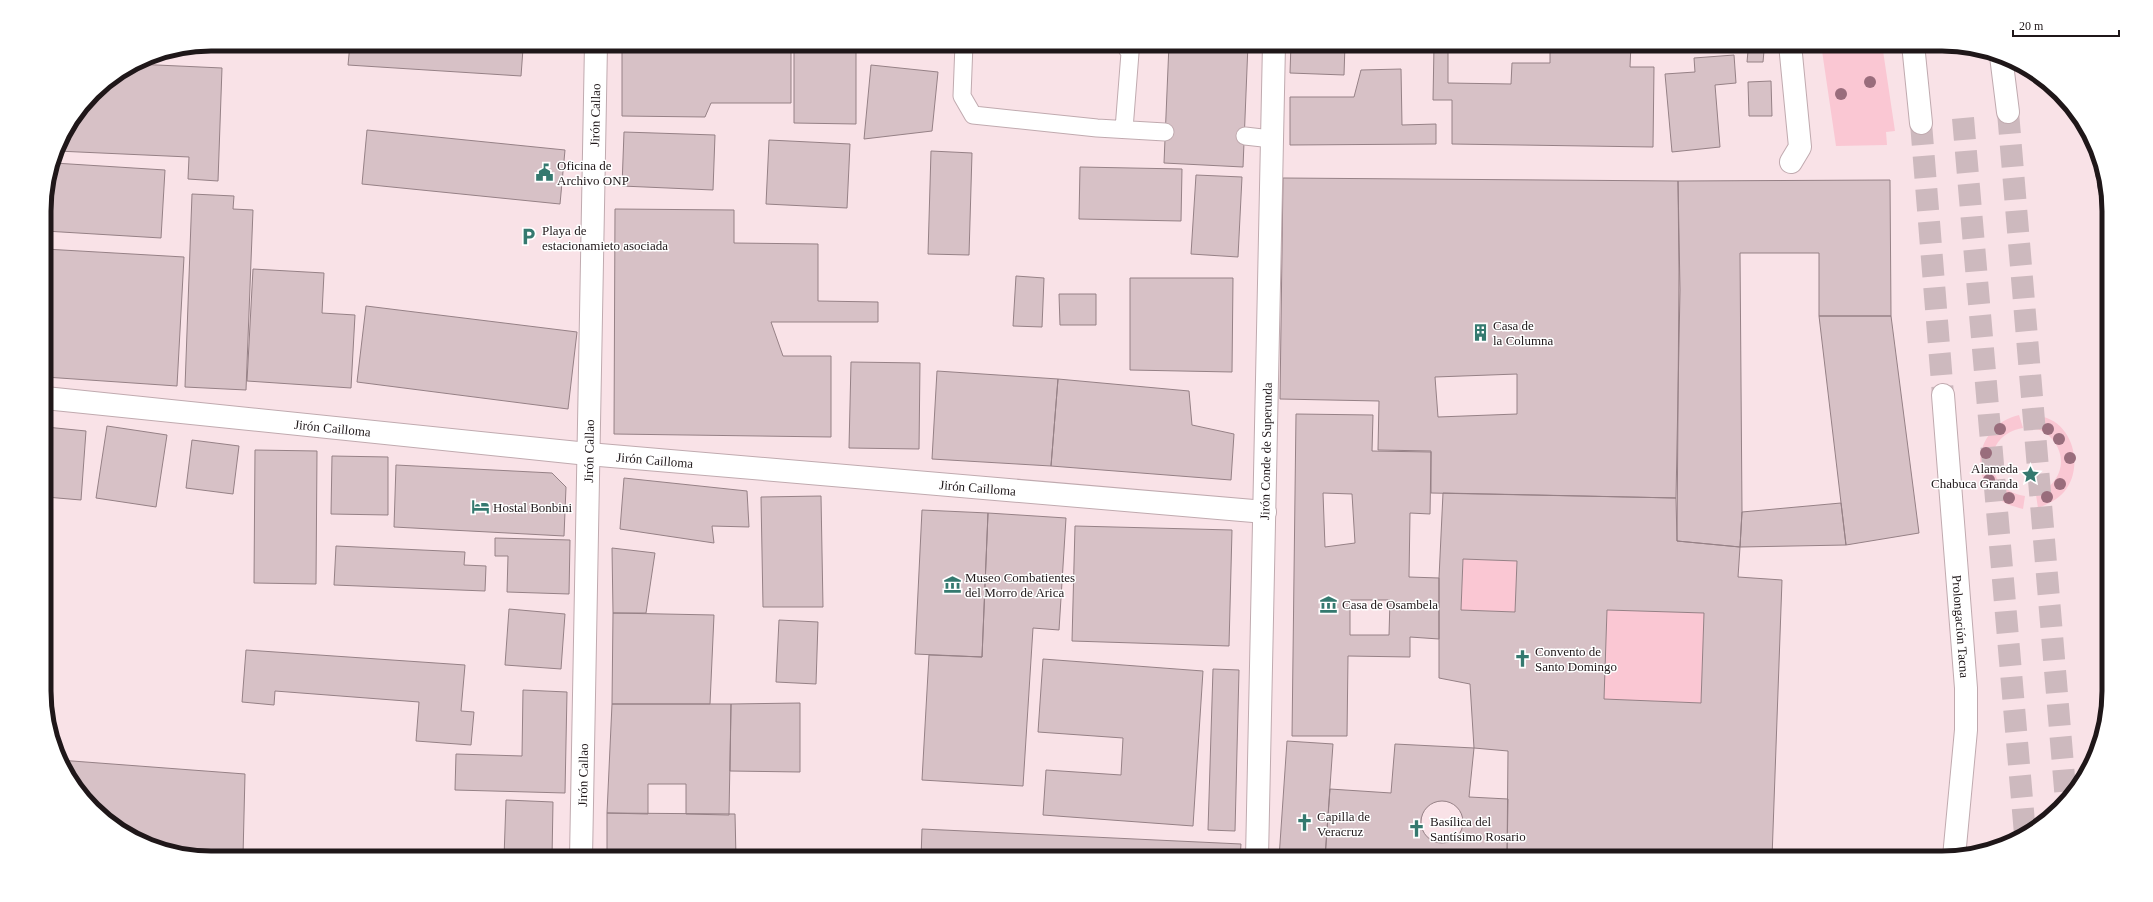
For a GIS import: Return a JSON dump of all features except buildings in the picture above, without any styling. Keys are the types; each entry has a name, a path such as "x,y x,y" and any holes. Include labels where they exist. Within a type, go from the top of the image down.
{"street":[{"name":"Jirón Callao","path":"581,851 596,51"},
{"name":"Jirón Conde de Superunda","path":"1257,851 1274,51"},
{"path":"1791,51 1800,148 1791,162"},
{"path":"1914,51 1920,123"},
{"path":"2002,63 2008,112"},
{"name":"Prolongación Tacna","path":"1942,395 1966,688 1966,730 1955,851"},
{"name":"Jirón Cailloma","path":"51,399 588,454 1265,512"}],"lane":[{"path":"964,51 962,96 973,115 1124,130 1166,132"},
{"path":"1124,130 1130,53 1129,51"},
{"path":"1245,136 1272,139"}],"shaded area":[{"path":"1822,51 1883,51 1895,131 1886,132 1887,145 1836,146"},
{"path":"2019,415 2023,428 2009,433 1999,441 1994,451 1992,462 1995,474 2001,484 2011,492 2025,496 2023,509 2005,503 1995,496 1986,485 1981,473 1980,461 1982,448 1996,427 2006,420"},
{"path":"2039,416 2051,420 2060,426 2067,436 2072,446 2074,470 2070,482 2064,492 2052,502 2038,508 2036,495 2051,485 2056,478 2061,463 2057,447 2052,439 2045,432 2036,429"},
{"path":"1463,559 1517,561 1515,612 1461,610"},
{"path":"1607,610 1704,613 1701,703 1604,699"}],"tunnel":[{"path":"2008,112 2065,792"},
{"path":"1963,118 2025,828"},
{"path":"1921,123 1943,395"}],"railway":[{"path":"2095,163 2102,204"}],"place":[{"name":"Oficina de Archivo ONP","path":"544,172"},
{"name":"Playa de estacionamieto asociada","path":"529,237"},
{"name":"Casa de la Columna","path":"1480,332"},
{"name":"Alameda Chabuca Granda","path":"2031,475"},
{"name":"Hostal Bonbini","path":"480,507"},
{"name":"Museo Combatientes del Morro de Arica","path":"952,584"},
{"name":"Casa de Osambela","path":"1329,604"},
{"name":"Convento de Santo Domingo","path":"1522,658"},
{"name":"Capilla de Veracruz","path":"1304,823"},
{"name":"Basílica del Santísimo Rosario","path":"1417,828"}]}
